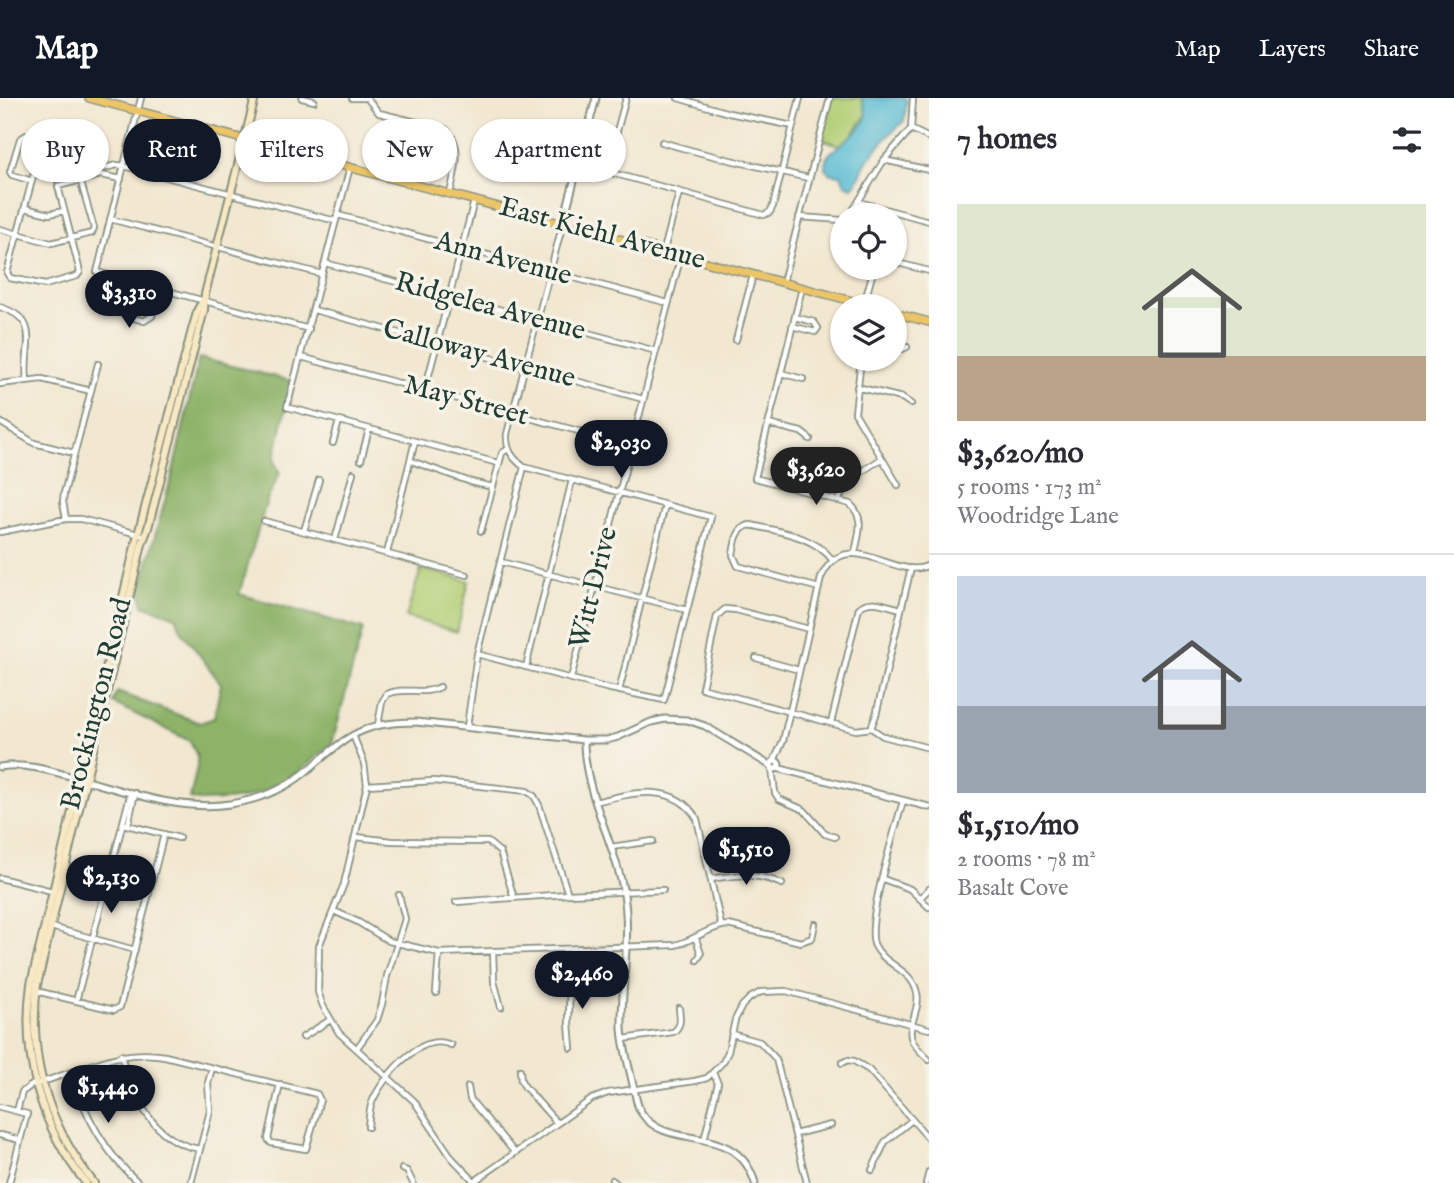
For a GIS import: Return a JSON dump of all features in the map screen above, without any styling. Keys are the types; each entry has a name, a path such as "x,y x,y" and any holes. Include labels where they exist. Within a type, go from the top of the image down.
{"main road":[{"name":"East Kiehl Avenue","path":"89,98 235,135"},
{"name":"Brockington Road","path":"250,119 255,98"},
{"name":"East Kiehl Avenue","path":"350,166 830,296"},
{"name":"Brockington Road","path":"86,1183 56,1137 39,1083 28,1037 33,970 196,316 203,301 235,177"},
{"path":"907,316 929,322"},
{"name":"Brockington Road","path":"82,779 36,991 34,1034 39,1083 62,1135 94,1183"}],"street":[{"path":"136,119 141,98"},
{"path":"302,98 314,101"},
{"path":"352,98 367,98 379,113 404,119"},
{"path":"477,654 664,700 711,517 524,467 513,458 508,449 506,438 512,413 596,98"},
{"path":"626,98 608,164 612,173 766,215 772,209 800,98"},
{"path":"678,98 729,113 793,126"},
{"path":"782,282 830,98"},
{"path":"913,98 911,129 884,160 859,202 929,221"},
{"path":"911,129 929,138"},
{"path":"21,138 10,172 21,178"},
{"path":"662,142 808,178"},
{"path":"884,160 929,170"},
{"path":"350,166 287,407 498,463"},
{"path":"123,170 97,272 309,330"},
{"path":"109,176 121,179"},
{"path":"10,278 7,273 32,182"},
{"path":"0,275 45,285 77,276 80,272 58,183 62,182"},
{"path":"0,229 51,243 92,233 81,182"},
{"name":"Ann Avenue","path":"187,182 463,249 668,303"},
{"path":"450,193 452,182"},
{"path":"664,250 680,193"},
{"path":"425,390 474,199"},
{"path":"25,208 49,214 64,211"},
{"path":"799,217 830,219"},
{"path":"110,219 322,274"},
{"name":"Witt Drive","path":"571,678 681,255"},
{"name":"Ridgelea Avenue","path":"325,263 656,351"},
{"path":"907,265 929,271"},
{"path":"736,340 753,275"},
{"path":"115,277 112,292 116,306 124,315 144,321 152,316 160,289"},
{"path":"802,288 755,478 839,500 853,507 860,519 855,553"},
{"path":"0,307 16,313 30,334 26,362 27,380"},
{"name":"Calloway Avenue","path":"314,310 643,399"},
{"path":"792,326 815,332 818,328 814,322 795,317"},
{"name":"May Street","path":"302,357 631,445"},
{"path":"66,519 63,502 98,364"},
{"path":"859,371 855,413 898,485"},
{"path":"781,373 803,379"},
{"path":"0,384 42,379 91,391"},
{"path":"857,387 902,398 911,404"},
{"path":"333,443 339,421"},
{"path":"0,422 34,443 74,453"},
{"path":"768,424 801,432 810,439"},
{"path":"361,460 369,429"},
{"path":"387,554 415,441"},
{"path":"481,531 498,463 502,453 508,449"},
{"path":"839,500 846,482 881,459"},
{"path":"411,461 493,487"},
{"path":"467,727 477,654 524,467"},
{"path":"335,540 353,473"},
{"path":"304,531 319,480"},
{"path":"526,667 572,480"},
{"path":"619,691 665,505"},
{"path":"0,532 66,519 81,519 142,535"},
{"path":"264,521 467,575"},
{"path":"819,588 738,566 733,555 738,532 742,527 750,525 797,537 819,546 834,561"},
{"path":"835,837 825,834 804,810 779,799 775,793 774,779 775,765 823,574 834,561 855,553 911,568 919,569 929,565"},
{"path":"501,562 687,610"},
{"path":"871,728 877,715 911,568"},
{"path":"831,723 859,608 872,602 901,609"},
{"path":"809,629 727,608 718,617 702,688 856,730 871,728 883,736 929,748"},
{"path":"756,658 799,670"},
{"path":"378,725 387,694 398,690 431,692 440,687"},
{"path":"0,767 31,765 133,793 194,805 229,804 255,799 290,783 353,735 378,725 416,722 584,740 607,740 665,719 687,720 705,726 775,765 929,807"},
{"path":"353,735 364,763 367,785 344,884 319,946 318,992 330,1020 340,1033 414,1101 452,1158 474,1182 592,1099 608,1093 695,1081 713,1073 723,1062 741,1006 761,992 774,990 929,1029"},
{"path":"584,740 586,774 623,891 626,946 623,1039 640,1113 648,1122 667,1130 717,1144 739,1154 755,1183"},
{"path":"367,785 434,782 527,791 539,805 568,894"},
{"path":"76,1001 133,793"},
{"path":"595,802 659,793 682,800 697,819 721,925"},
{"path":"903,801 872,927 875,947 908,976 916,988 918,1008 910,1034 912,1042 929,1060"},
{"path":"125,824 179,838"},
{"path":"36,991 118,1009 164,834"},
{"path":"356,837 392,841 488,842 496,846 502,856 514,898"},
{"path":"611,847 653,841"},
{"path":"711,879 748,874 770,878 782,884"},
{"path":"111,875 151,885"},
{"path":"0,878 52,891"},
{"path":"883,879 903,885 929,908"},
{"path":"920,898 929,889"},
{"path":"456,902 663,890"},
{"path":"358,1048 377,1020 405,919 399,895"},
{"path":"334,911 397,944 439,953 675,945 696,939 721,925 737,925 801,942 812,938 815,924"},
{"path":"50,927 135,950"},
{"path":"696,939 701,954 697,960"},
{"path":"570,948 571,1048"},
{"path":"493,951 494,981 501,1007"},
{"path":"436,993 439,953"},
{"path":"623,1039 673,1032 680,1022 679,1008"},
{"path":"303,1037 330,1020"},
{"path":"732,1034 760,1042 772,1053 780,1070 807,1183"},
{"path":"368,1127 370,1106 374,1097 408,1055 415,1049 445,1042 451,1045"},
{"path":"17,1111 22,1092 39,1083 121,1055 155,1054 280,1084 317,1094 320,1100 306,1149 271,1143 268,1139 280,1084"},
{"path":"121,1055 140,1103 160,1130 176,1142 200,1149"},
{"path":"842,1063 854,1061 869,1070 929,1139"},
{"path":"191,1183 210,1111 208,1083 212,1068"},
{"path":"520,1070 521,1081 525,1087 557,1123"},
{"path":"72,1072 98,1134 139,1183"},
{"path":"704,1140 718,1083 713,1073"},
{"path":"468,1087 470,1099 515,1153"},
{"path":"0,1107 27,1114 9,1183"},
{"path":"872,1170 885,1142 912,1120"},
{"path":"795,1134 831,1125"},
{"path":"0,1135 20,1140"},
{"path":"402,1169 407,1171 413,1183"},
{"path":"926,1183 929,1172"}],"green space":[{"path":"830,98 862,98 866,115 848,141 841,146 819,138"},
{"path":"199,358 292,381 274,461 280,473 267,500 239,594 363,629 332,744 297,773 264,791 244,798 200,801 190,799 197,756 190,741 113,703 117,692 200,723 214,718 221,684 181,630 176,617 143,605 140,589 172,476"},
{"path":"421,569 469,581 457,632 406,617"}],"water":[{"path":"862,98 906,98 907,101 904,121 875,151 852,187 845,184 841,175 831,174 825,166 830,153 865,120"}]}
